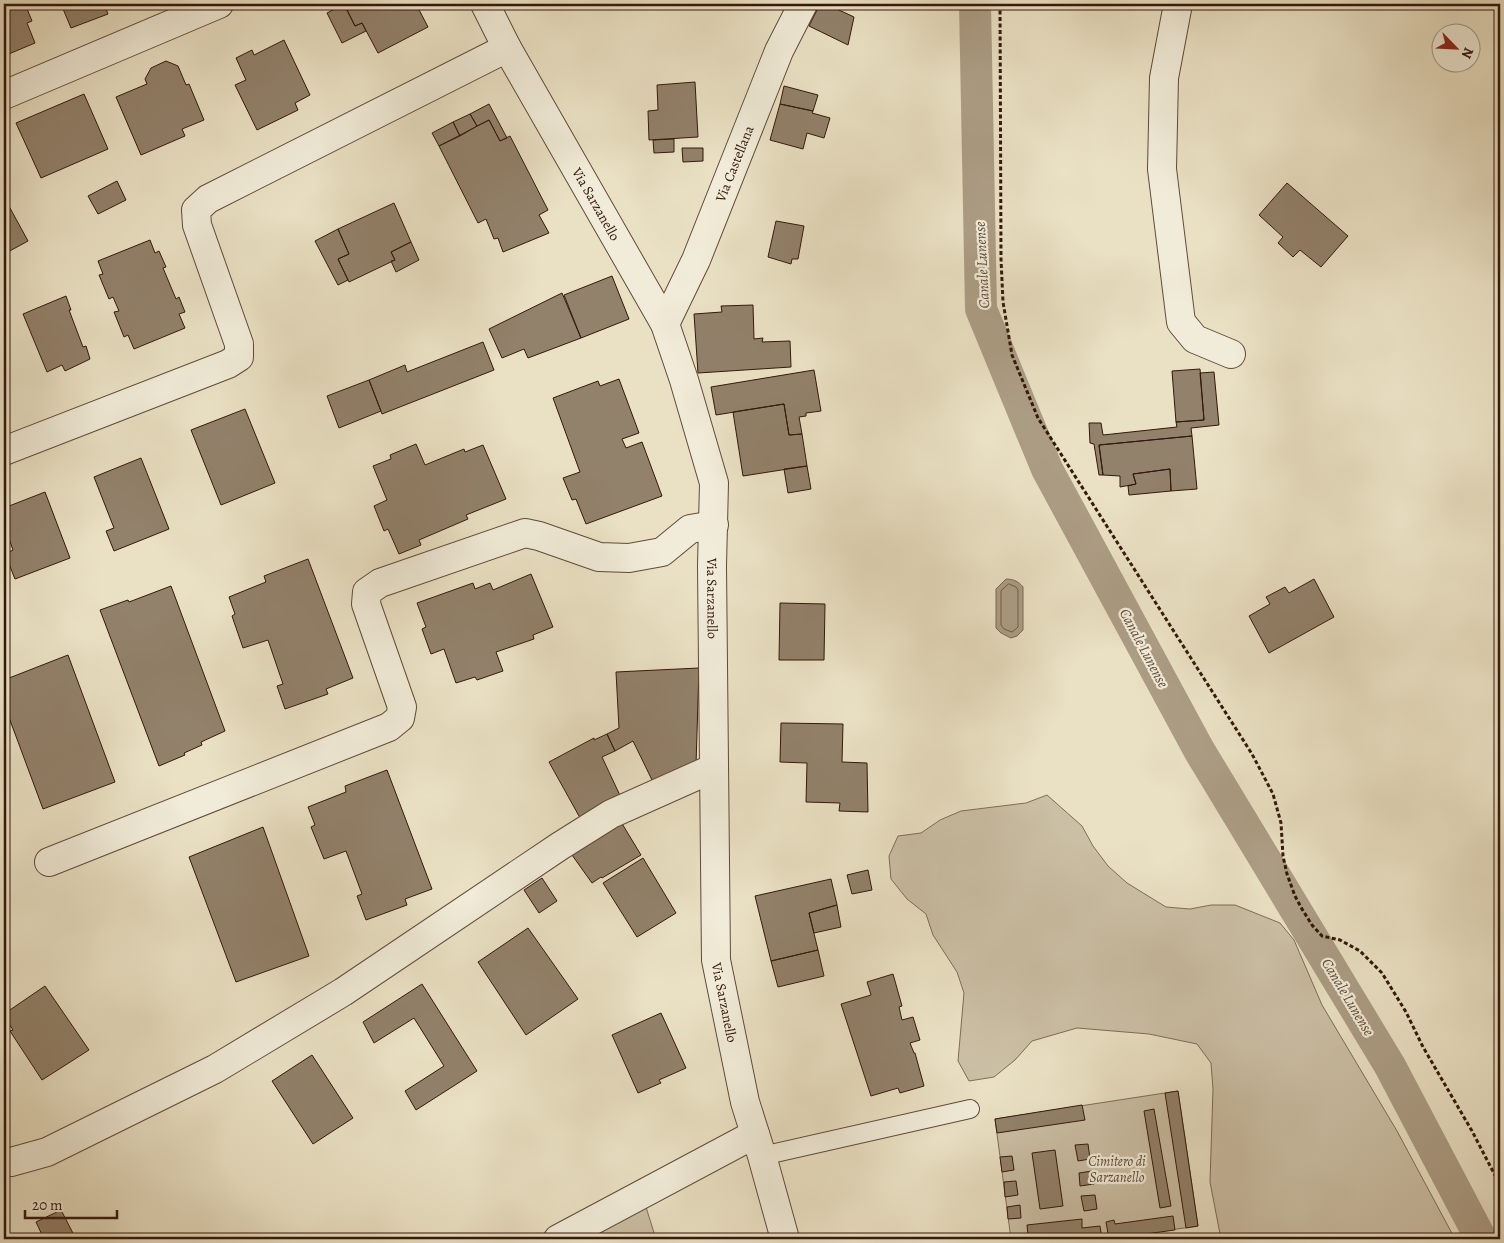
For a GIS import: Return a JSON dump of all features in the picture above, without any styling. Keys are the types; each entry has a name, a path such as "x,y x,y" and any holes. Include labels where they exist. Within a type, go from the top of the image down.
{"street":[{"path":"4,96 219,4"},
{"name":"Via Sarzanello","path":"485,4 507,48 665,324 684,380 714,484 712,566 716,960 745,1102 785,1239"},
{"name":"Via Castellana","path":"665,324 696,260 779,51 803,4"},
{"path":"1178,4 1164,78 1162,169 1181,322 1196,339 1231,354"},
{"path":"4,451 228,364 239,357 239,344 197,225 196,210 208,199 507,48"},
{"path":"50,862 389,727 400,718 402,707 366,604 367,592 380,583 525,533 599,557 629,558 662,552 690,529 714,524"},
{"path":"4,1161 11,1162 47,1152 216,1069 343,992 560,846 611,814 714,768"},
{"path":"558,1239 759,1145"}],"lane":[{"path":"759,1145 970,1109"}],"path":[{"path":"1000,4 1001,259 1004,302 1012,355 1038,418 1252,754 1273,794 1280,823 1283,856 1287,874 1302,909 1322,936 1340,940 1360,951 1382,974 1406,1012 1422,1047 1472,1131 1500,1184"}],"green space":[{"path":"1047,795 1082,826 1093,846 1108,866 1127,883 1166,907 1190,909 1211,905 1235,905 1280,923 1294,940 1322,1005 1397,1131 1455,1239 1216,1239 1220,1234 1210,1182 1213,1089 1211,1063 1197,1044 1149,1034 1077,1028 1032,1041 1015,1060 994,1077 969,1081 958,1061 964,993 957,972 933,935 926,914 907,899 891,879 889,856 898,836 921,833 940,820 961,811 1026,803"},
{"name":"Cimitero di Sarzanello","path":"1178,1091 1198,1226 1107,1239 1011,1239 995,1119"},
{"path":"645,1204 656,1239 575,1239"}],"water":[{"path":"1006,579 1016,581 1023,587 1023,630 1017,636 1011,638 996,628 996,589"}],"building":[{"path":"4,4 25,4 32,21 27,23 35,43 4,56"},
{"path":"61,4 104,4 108,14 71,28"},
{"path":"344,4 355,26 362,23 366,31 342,43 327,13"},
{"path":"344,4 416,4 428,27 378,53 362,23 355,26"},
{"path":"820,4 826,4 854,17 848,45 809,26"},
{"path":"284,40 310,95 295,103 298,110 257,130 235,85 246,80 236,58 252,50 254,55"},
{"path":"166,61 178,66 186,85 189,84 204,120 182,129 185,136 141,155 116,97 147,84 145,79 151,68"},
{"path":"695,82 698,137 649,140 648,111 658,110 657,85"},
{"path":"784,86 818,95 813,111 780,104"},
{"path":"84,94 108,149 41,178 16,123"},
{"path":"489,104 507,138 500,141 489,120 477,126 470,114"},
{"path":"780,104 813,111 812,113 830,118 824,138 807,133 803,149 770,140"},
{"path":"470,114 477,126 460,136 453,122"},
{"path":"489,120 500,141 510,136 548,210 539,215 549,233 503,252 498,238 494,239 486,219 478,223 439,146"},
{"path":"453,122 460,136 439,146 432,133"},
{"path":"674,139 674,152 654,153 653,140"},
{"path":"682,148 703,148 703,161 683,162"},
{"path":"117,181 126,200 98,214 88,196"},
{"path":"1287,183 1348,236 1321,267 1300,250 1293,257 1278,243 1283,237 1259,215"},
{"path":"4,197 28,241 6,253 4,249"},
{"path":"394,203 411,242 391,252 395,260 349,282 338,259 349,254 338,229"},
{"path":"776,221 804,226 798,259 792,259 791,264 768,257"},
{"path":"338,229 349,254 338,259 348,280 338,285 315,241"},
{"path":"150,240 155,253 159,251 166,267 163,268 176,299 179,297 185,312 179,314 185,328 134,349 128,335 124,337 114,312 119,311 113,297 109,299 99,275 103,274 98,261"},
{"path":"411,242 419,260 396,272 391,261 395,260 391,252"},
{"path":"612,276 629,319 581,338 564,295"},
{"path":"562,293 581,338 528,358 524,349 502,358 489,329"},
{"path":"66,296 71,310 69,310 83,347 86,346 90,359 65,371 62,365 47,372 23,314"},
{"path":"753,305 754,339 763,338 762,342 790,341 791,367 698,373 694,314 722,312 721,306"},
{"path":"483,342 494,370 382,414 369,380 405,365 407,372"},
{"path":"1200,369 1204,420 1176,422 1172,371"},
{"path":"814,370 821,411 806,413 806,416 799,417 802,434 789,435 784,404 716,415 711,387"},
{"path":"1214,372 1219,425 1191,428 1192,436 1099,445 1103,475 1099,475 1094,444 1090,443 1089,423 1101,423 1103,435 1177,427 1176,422 1204,420 1200,373"},
{"path":"619,379 639,433 622,439 626,448 642,442 662,496 586,524 576,499 572,500 563,478 580,472 553,398 598,381 600,386"},
{"path":"369,380 381,411 339,428 327,396"},
{"path":"784,404 789,435 802,434 807,466 743,476 733,412"},
{"path":"245,409 275,483 221,505 191,430"},
{"path":"1192,436 1197,489 1171,491 1170,469 1133,474 1136,484 1120,487 1120,476 1103,475 1099,445"},
{"path":"416,444 425,465 464,449 465,452 483,445 506,499 466,515 468,519 419,540 421,545 399,554 388,529 384,531 374,506 387,500 373,466 391,459 390,455"},
{"path":"141,458 169,529 114,551 106,531 114,528 94,477"},
{"path":"807,466 811,489 788,493 784,469"},
{"path":"1170,469 1171,491 1129,495 1128,486 1136,484 1133,474"},
{"path":"45,492 70,558 15,579 5,554 13,550 4,525 6,521 4,508"},
{"path":"308,559 353,678 326,689 328,694 285,709 277,686 283,684 268,640 243,648 232,616 235,614 229,597 266,582 264,576"},
{"path":"531,574 553,627 533,635 534,639 496,652 503,671 477,680 475,677 456,683 444,649 431,654 422,629 426,627 417,603 473,583 475,589 490,583 493,590"},
{"path":"1314,579 1334,617 1269,653 1249,616 1270,604 1266,597 1285,587 1289,593"},
{"path":"171,586 225,731 201,742 202,745 184,753 185,755 159,766 100,610 128,600 129,602"},
{"path":"780,603 825,604 824,660 779,660"},
{"path":"68,655 115,782 43,809 4,704 4,680"},
{"path":"699,668 696,765 654,784 633,741 615,751 607,734 619,728 616,672"},
{"path":"781,723 843,724 842,762 867,763 868,812 839,811 840,803 806,802 807,763 780,762"},
{"path":"607,734 615,751 602,757 624,804 584,825 549,762 594,738 594,740"},
{"path":"387,770 432,889 405,899 407,905 366,920 357,896 362,894 346,851 324,859 311,827 315,825 308,807 346,792 345,786"},
{"path":"618,817 641,855 592,883 572,855"},
{"path":"263,827 309,956 236,982 189,857"},
{"path":"643,858 676,913 637,937 603,883"},
{"path":"868,870 872,890 852,894 847,875"},
{"path":"542,878 557,901 539,913 524,890"},
{"path":"831,879 837,905 809,913 818,950 771,961 755,896"},
{"path":"837,905 841,927 814,933 809,913"},
{"path":"528,928 578,999 526,1035 478,962"},
{"path":"818,950 824,976 778,987 771,961"},
{"path":"893,974 902,1006 899,1007 902,1020 913,1017 920,1040 910,1043 915,1053 924,1086 900,1093 898,1088 871,1096 841,1004 871,995 867,982"},
{"path":"422,984 477,1071 416,1110 405,1091 444,1066 414,1018 374,1043 363,1022"},
{"path":"45,986 89,1050 42,1080 10,1031 13,1030 4,1014"},
{"path":"661,1013 686,1068 659,1080 661,1083 638,1093 612,1035"},
{"path":"312,1055 353,1118 313,1144 272,1081"},
{"path":"1178,1091 1198,1226 1186,1228 1165,1093"},
{"path":"1082,1105 1085,1120 997,1133 995,1119"},
{"path":"1154,1109 1171,1206 1160,1208 1144,1111"},
{"path":"1088,1144 1090,1159 1078,1161 1075,1145"},
{"path":"1055,1150 1063,1206 1040,1209 1032,1153"},
{"path":"1012,1156 1014,1170 1002,1172 1000,1157"},
{"path":"1092,1171 1094,1184 1080,1186 1079,1173"},
{"path":"1016,1181 1018,1195 1005,1197 1004,1182"},
{"path":"1095,1195 1097,1209 1084,1211 1081,1196"},
{"path":"1020,1205 1021,1218 1008,1219 1007,1207"},
{"path":"61,1210 76,1239 44,1239 36,1222"},
{"path":"1173,1216 1175,1230 1109,1239 1106,1222 1114,1220 1115,1224"},
{"path":"1082,1219 1082,1228 1100,1226 1102,1239 1011,1239 1010,1237 1028,1235 1027,1225"}],"waterway":[{"name":"Canale Lunense","path":"975,4 981,309 1047,469 1199,750 1390,1066 1481,1239"}]}
